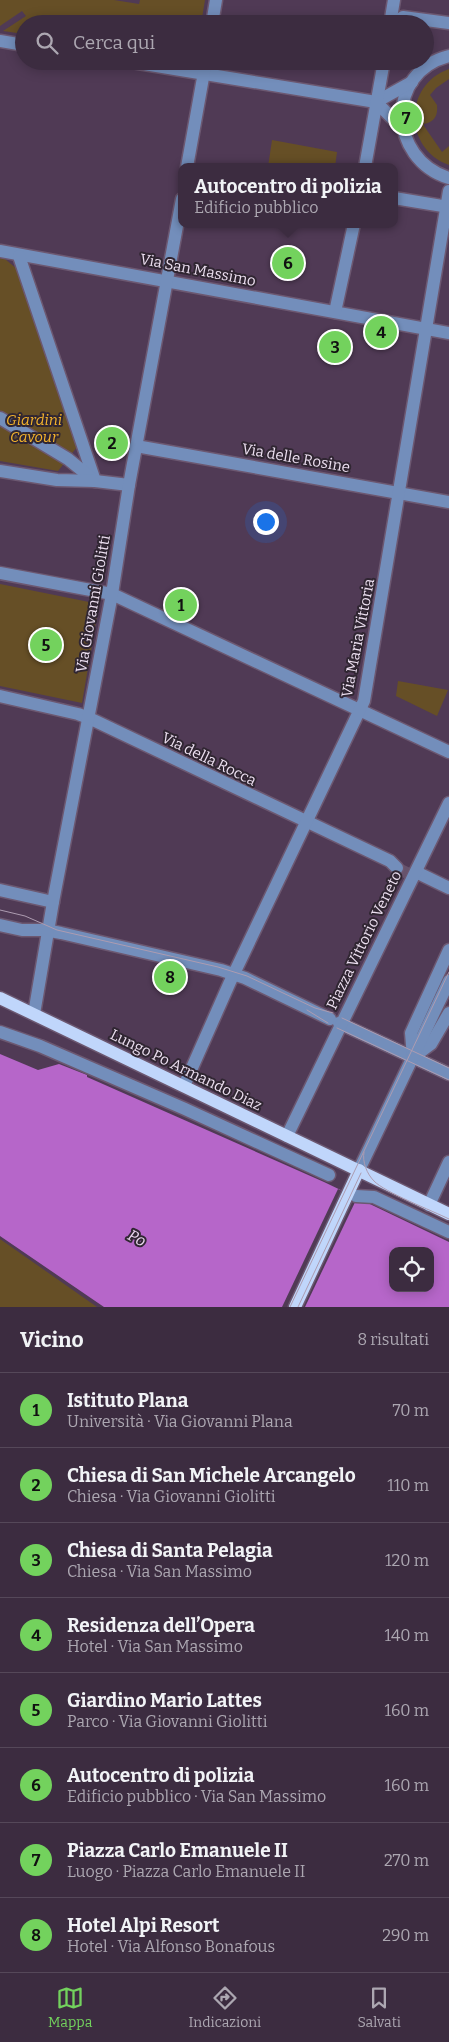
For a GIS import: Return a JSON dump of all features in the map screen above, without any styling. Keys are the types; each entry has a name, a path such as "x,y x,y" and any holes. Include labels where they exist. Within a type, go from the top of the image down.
{"main road":[{"name":"Lungo Po Armando Diaz","path":"0,998 449,1214"},
{"path":"295,1307 352,1195 359,1170"}],"street":[{"path":"214,15 216,0"},
{"path":"392,15 394,0"},
{"path":"434,22 449,24"},
{"path":"0,41 15,44"},
{"path":"434,65 449,56"},
{"path":"188,163 203,70"},
{"path":"219,70 376,102 403,129"},
{"path":"366,163 382,70"},
{"path":"376,102 412,82 423,70"},
{"path":"426,167 412,143 408,111 417,87 430,70"},
{"path":"412,82 403,104 403,129 409,146 426,167 449,178"},
{"name":"Via Maria Vittoria","path":"184,1086 234,974 364,701 449,191"},
{"path":"398,199 447,207"},
{"name":"Via Giovanni Giolitti","path":"34,1014 53,902 112,594 129,485 178,222"},
{"path":"335,312 353,228"},
{"name":"Via San Massimo","path":"0,252 168,280 449,333"},
{"path":"18,256 95,481"},
{"path":"0,418 68,459 95,481"},
{"name":"Via delle Rosine","path":"136,446 449,502"},
{"path":"0,470 57,480 95,481 129,485"},
{"path":"0,573 112,594 449,752"},
{"name":"Via della Rocca","path":"0,696 89,718 407,871"},
{"name":"Piazza Vittorio Veneto","path":"286,1136 407,871 449,803"},
{"name":"Piazza Vittorio Veneto","path":"407,871 449,888"},
{"path":"0,890 53,902"},
{"path":"0,925 22,930 48,931 234,974 337,1022"},
{"path":"413,1057 411,1033 449,950"},
{"path":"359,1170 449,981"},
{"path":"413,1057 431,1044 449,1013"},
{"name":"Piazza Vittorio Veneto","path":"337,1022 449,1074"},
{"path":"0,1032 40,1046 329,1176"},
{"path":"430,1205 449,1162"},
{"path":"352,1195 374,1197 449,1232"}],"green space":[{"path":"0,0 114,0 139,4 140,0 205,0 202,15 25,15 22,11 0,26"},
{"path":"15,23 15,33 3,31"},
{"path":"449,69 449,79 430,95 437,105 437,112 435,118 424,124 424,126 442,152 449,146 449,165 434,157 424,146 417,132 415,117 417,102 423,89 434,77"},
{"path":"272,140 337,152 336,163 269,163"},
{"name":"Giardini Cavour","path":"0,258 5,259 17,269 77,447 58,471 0,461"},
{"path":"0,584 99,604 82,703 0,686"},
{"path":"398,681 448,690 437,716 396,696"},
{"path":"0,1239 97,1307 0,1307"}],"water":[{"name":"Po","path":"0,1054 38,1070 59,1064 87,1075 87,1077 324,1182 449,1242 449,1307 104,1307 0,1236"}],"pier":[{"path":"338,1189 357,1198 305,1307 282,1307"}],"tunnel":[{"path":"397,868 407,873"}],"tram line":[{"path":"0,910 25,916 57,930 218,967 247,976 315,1008 333,1013"},
{"path":"290,1307 449,972"},
{"path":"307,1010 328,1023"},
{"path":"342,1018 449,1068"},
{"path":"337,1028 449,1080"},
{"path":"364,1152 364,1164 367,1171 371,1178 379,1185 398,1196 449,1219"},
{"path":"298,1307 361,1173"}],"place":[{"name":"Piazza Carlo Emanuele II","path":"406,118"},
{"name":"Autocentro di polizia","path":"288,263"},
{"name":"Residenza dell’Opera","path":"381,332"},
{"name":"Chiesa di Santa Pelagia","path":"335,347"},
{"name":"Chiesa di San Michele Arcangelo","path":"112,443"},
{"name":"Istituto Plana","path":"181,605"},
{"name":"Giardino Mario Lattes","path":"46,645"},
{"name":"Hotel Alpi Resort","path":"170,977"}]}
